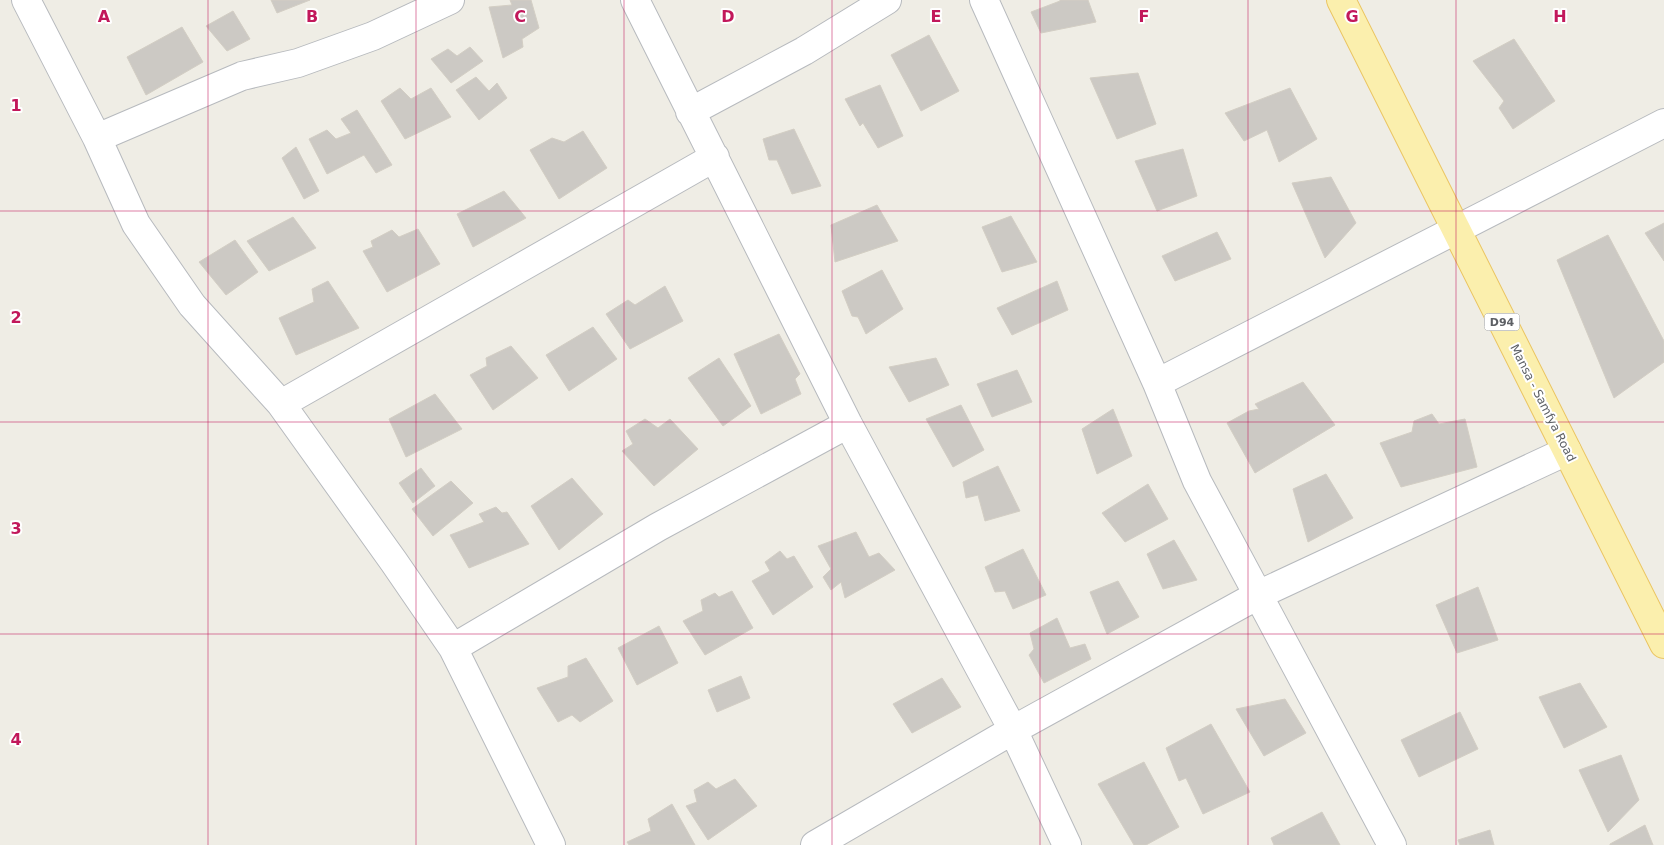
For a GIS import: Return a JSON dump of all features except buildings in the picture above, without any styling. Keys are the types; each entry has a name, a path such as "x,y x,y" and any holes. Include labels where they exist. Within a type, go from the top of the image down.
{"main road":[{"name":"Mansa - Samfya Road","path":"1341,0 1664,644"}],"street":[{"path":"26,0 97,138 136,224 186,297 280,404 394,562 453,648 551,845"},
{"path":"97,138 242,76 298,63 374,36 450,0"},
{"path":"635,0 848,424 1013,730 1067,845"},
{"path":"690,112 804,51 887,0"},
{"path":"984,0 1157,383 1197,481 1392,845"},
{"path":"1157,383 1664,123"},
{"path":"280,404 714,157"},
{"path":"453,648 658,527 848,424"},
{"path":"815,845 1013,730 1258,595 1567,451"}]}
